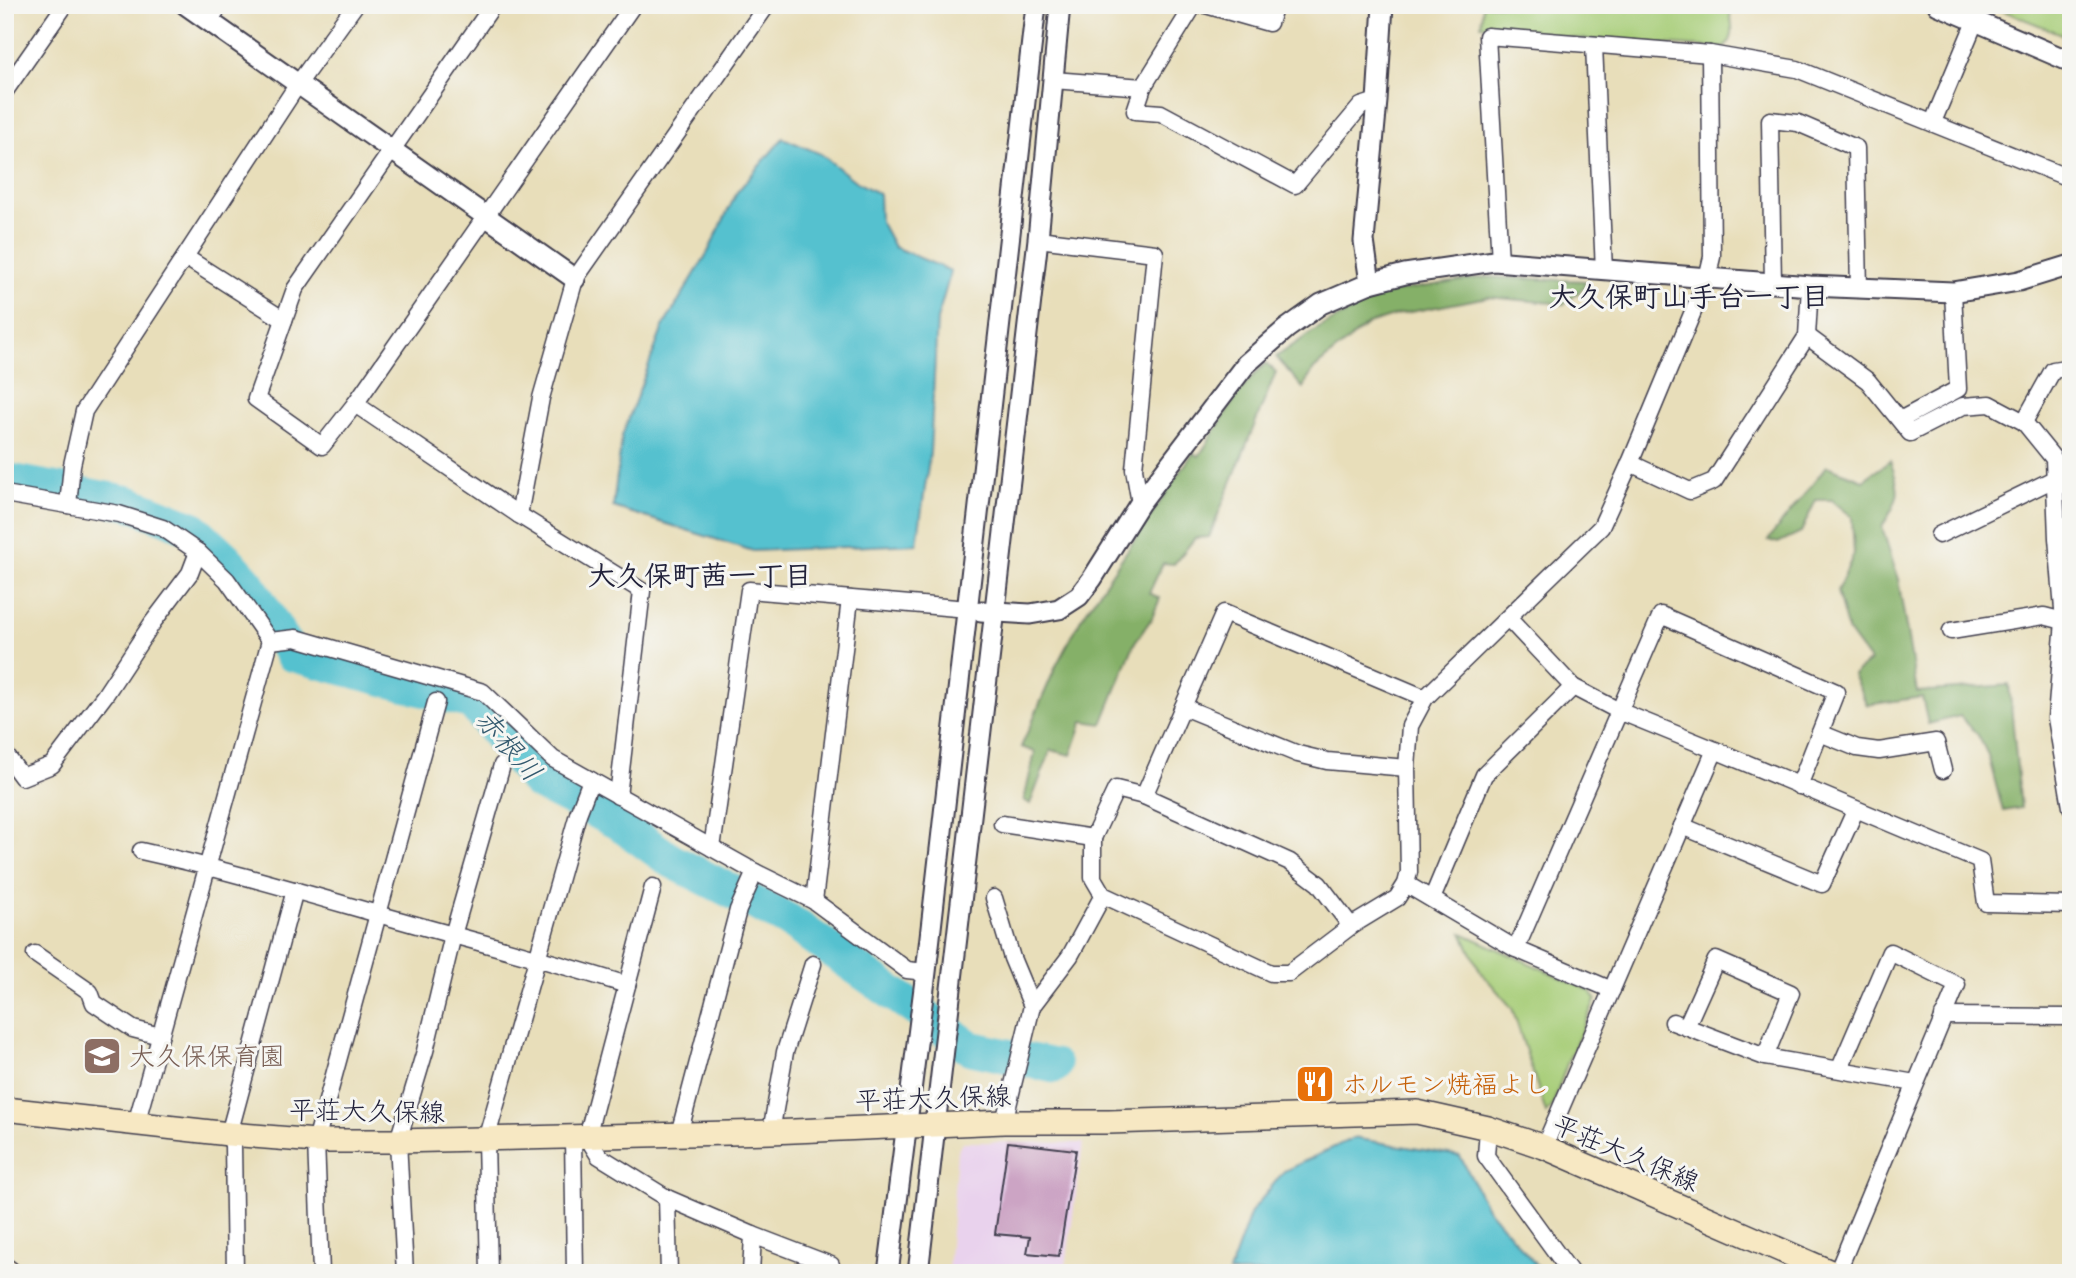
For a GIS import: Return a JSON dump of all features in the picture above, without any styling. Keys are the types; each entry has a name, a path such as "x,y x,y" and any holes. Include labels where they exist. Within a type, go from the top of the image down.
{"main road":[{"name":"平荘大久保線","path":"5,1109 136,1125 316,1141 486,1140 1004,1122 1109,1122 1418,1112 1488,1128 1544,1147 1835,1273"}],"street":[{"path":"5,91 65,5"},
{"path":"186,5 215,13 298,84 575,279"},
{"path":"68,505 72,465 84,411 298,84 355,5"},
{"path":"493,5 295,289 256,399 322,446 355,404 487,217 633,5"},
{"path":"519,516 541,398 575,279 766,5"},
{"path":"888,1273 926,972 1036,5"},
{"path":"918,1273 1038,239 1060,5"},
{"path":"1194,5 1143,86 1135,111 1161,113 1295,186 1361,106 1377,101"},
{"path":"1206,5 1269,23 1275,5"},
{"path":"1370,283 1364,241 1383,5"},
{"path":"1938,5 1979,13 2071,62"},
{"path":"1933,122 1979,13"},
{"path":"1500,261 1487,36 1710,54 1797,69 2071,179"},
{"path":"1594,45 1604,271"},
{"path":"1351,926 1319,884 1290,862 1144,796 1116,789 1093,838 1093,878 1103,895 1271,973 1289,973 1351,926 1397,898 1406,884 1409,872 1407,768 1410,726 1425,698 1601,527 1707,278 1712,257 1710,54"},
{"path":"1053,80 1143,86"},
{"path":"1773,283 1770,120 1798,123 1856,148 1859,289"},
{"path":"1038,239 1155,253 1134,470 1140,503"},
{"path":"185,257 284,320"},
{"path":"712,848 749,590 993,612 1030,614 1059,609 1079,596 1140,503 1246,365 1286,329 1321,304 1370,283 1405,274 1500,261 1810,286 1952,292 2019,281 2071,265"},
{"path":"1630,463 1690,491 1714,481 1807,336 1810,286"},
{"path":"1900,420 1958,389 1952,292"},
{"path":"1807,336 1868,381 1910,433 1963,407 1990,404 2024,422 2054,459 2057,538 2067,622 2056,718 2071,807"},
{"path":"2024,422 2053,370 2071,367"},
{"path":"355,404 519,516 642,591 618,796"},
{"path":"1939,535 2056,478"},
{"path":"5,494 119,514 163,528 198,552 227,580 270,641"},
{"path":"5,754 22,777 52,765 190,573 198,552"},
{"path":"814,901 850,599"},
{"path":"1144,796 1224,613 1425,698"},
{"path":"1516,948 1661,615 1836,692 1799,786"},
{"path":"1951,631 2043,616 2067,622"},
{"path":"1508,618 1573,687 1619,710 1980,862 1986,903 2071,905"},
{"path":"270,641 296,638 483,692 553,759 755,872 814,901 907,970 926,972"},
{"path":"136,1125 270,641"},
{"path":"1432,899 1484,775 1573,687"},
{"path":"321,1273 316,1141 436,702"},
{"path":"1183,707 1298,754 1327,761 1407,768"},
{"path":"1820,733 1857,748 1879,751 1936,742 1943,770"},
{"path":"1544,1147 1715,750"},
{"path":"405,1273 398,1141 502,765"},
{"path":"489,1273 486,1140 578,814 591,780"},
{"path":"1682,826 1822,884 1855,811"},
{"path":"1002,824 1093,838"},
{"path":"141,850 208,865 538,957 627,985"},
{"path":"679,1133 738,910 755,872"},
{"path":"1406,884 1516,948 1612,990"},
{"path":"575,1273 580,1137 627,985 653,887"},
{"path":"235,1273 233,1145 229,1134 295,890"},
{"path":"1004,1122 1032,1006 1070,956 1103,895"},
{"path":"994,898 1012,957 1032,1006"},
{"path":"1835,1273 1957,985 1890,952 1840,1068"},
{"path":"35,954 90,992 94,1003 132,1029 160,1036"},
{"path":"1765,1056 1791,993 1716,960 1679,1025 1765,1056 1916,1083"},
{"path":"771,1132 785,1052 813,964"},
{"path":"1943,1016 2071,1017"},
{"path":"1488,1128 1486,1156 1571,1273"},
{"path":"580,1137 599,1156 667,1198 752,1235 831,1265 832,1273"},
{"path":"667,1198 669,1273"},
{"path":"751,1273 752,1235"}],"shaded area":[{"path":"962,1142 1083,1143 1065,1273 948,1273 957,1151"}],"green space":[{"path":"1483,5 1728,5 1732,35 1723,48 1580,39 1481,25"},
{"path":"2071,5 2071,38 1994,7"},
{"path":"1485,277 1586,281 1583,289 1564,304 1488,297 1400,314 1368,324 1314,369 1303,388 1276,357 1315,330 1385,293"},
{"path":"1266,363 1276,372 1209,537 1195,538 1174,564 1163,563 1149,593 1160,598 1152,618 1135,642 1102,724 1083,721 1071,755 1051,750 1030,804 1024,800 1035,752 1021,747 1057,664 1081,619 1193,453 1199,456 1237,396"},
{"path":"1890,461 1898,489 1895,502 1882,527 1898,579 1917,692 2009,685 2021,808 2003,811 1988,755 1978,735 1960,716 1928,724 1922,697 1867,705 1853,675 1870,661 1848,631 1837,591 1854,554 1852,517 1832,500 1816,500 1801,532 1778,543 1768,540 1827,466 1863,480"},
{"path":"1462,933 1591,991 1596,999 1568,1061 1553,1104 1546,1113 1512,1008 1480,971"}],"water":[{"path":"783,138 821,154 855,181 879,194 880,221 894,247 951,271 937,320 930,452 917,544 753,551 613,507 622,436 663,327 708,252 737,192"},
{"path":"1353,1138 1460,1156 1487,1208 1543,1273 1229,1273 1251,1212 1284,1171"}],"building":[{"path":"1008,1142 1076,1150 1059,1256 1027,1253 1030,1237 995,1234"}],"waterway":[{"name":"赤根川","path":"5,480 129,503 194,529 249,585 291,654 472,702 537,782 617,822 670,860 788,920 971,1048 1054,1066"}],"place":[{"name":"大久保保育園","path":"102,1056"},
{"name":"ホルモン焼福よし","path":"1315,1084"}],"district":[{"name":"大久保町山手台一丁目","path":"1689,296"},
{"name":"大久保町茜一丁目","path":"700,575"}]}
